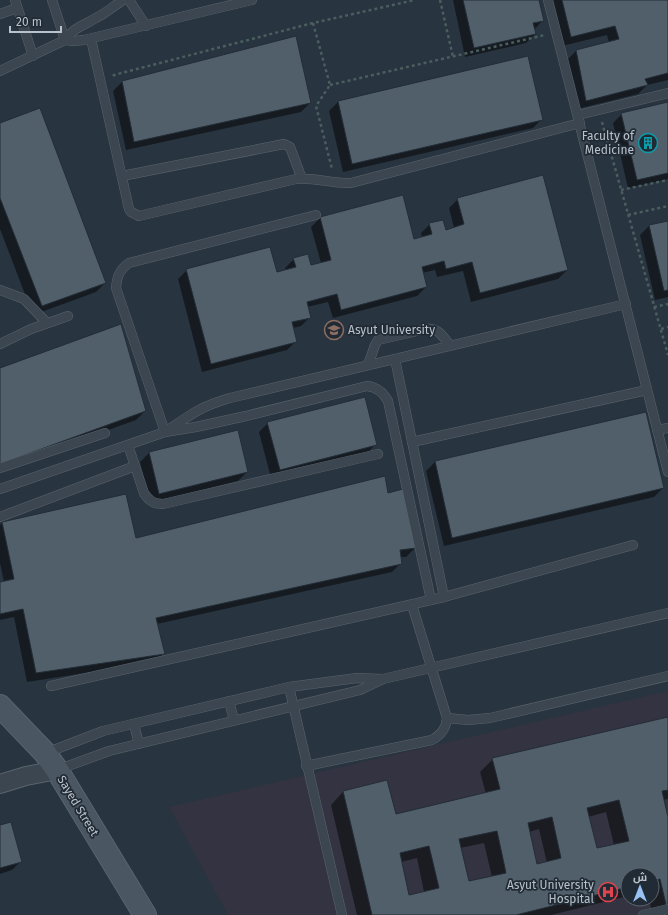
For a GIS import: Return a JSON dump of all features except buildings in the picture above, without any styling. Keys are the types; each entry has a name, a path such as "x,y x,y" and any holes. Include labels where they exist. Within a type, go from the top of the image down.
{"main road":[{"name":"Sayed Street","path":"0,706 51,762 145,915"}],"street":[{"path":"0,784 26,776 51,762"}],"lane":[{"path":"52,0 65,40"},
{"path":"0,71 65,40 70,32 78,26 96,18 123,0"},
{"path":"129,0 146,26"},
{"path":"65,40 74,41 91,39 252,0"},
{"path":"548,0 668,472"},
{"path":"0,14 16,4 33,56"},
{"path":"91,39 129,209 131,212 139,216 302,179 336,183 352,182 579,119 599,110 668,93"},
{"path":"122,176 284,144 290,147 302,179"},
{"path":"165,432 116,288 118,274 122,268 129,263 316,215"},
{"path":"0,290 24,299 47,324"},
{"path":"165,432 195,411 210,404 450,345 626,304"},
{"path":"0,344 31,329 68,316"},
{"path":"368,365 375,345 381,339 432,329 438,332 450,345"},
{"path":"394,359 444,597"},
{"path":"0,489 165,432 246,416 367,386 378,388 388,401 431,600"},
{"path":"412,442 647,390"},
{"path":"658,430 668,428"},
{"path":"0,468 105,433"},
{"path":"128,445 144,493 153,503 163,504 378,454"},
{"path":"0,517 135,466"},
{"path":"51,686 412,605 633,545"},
{"path":"306,766 432,740 443,732 447,718 412,605"},
{"path":"51,762 109,752 360,690 383,679 668,613"},
{"path":"447,718 468,720 490,718 668,676"},
{"path":"51,762 103,732 134,724 289,687 357,678 383,679"},
{"path":"289,687 306,766 342,915"},
{"path":"229,701 234,720"},
{"path":"134,724 139,744"},
{"path":"643,915 668,909"}],"path":[{"path":"112,78 114,75 313,23 415,0"},
{"path":"440,0 453,57"},
{"path":"313,23 330,85"},
{"path":"336,183 316,106 330,85 557,33"},
{"path":"599,110 668,355"},
{"path":"621,190 668,180"},
{"path":"628,215 668,206"},
{"path":"654,308 668,304"},
{"path":"661,329 668,327"}],"shaded area":[{"path":"668,691 668,915 228,915 169,807"}],"place":[{"name":"Faculty of Medicine","path":"648,143"},
{"name":"Asyut University","path":"334,330"},
{"name":"Asyut University Hospital","path":"608,892"}]}
